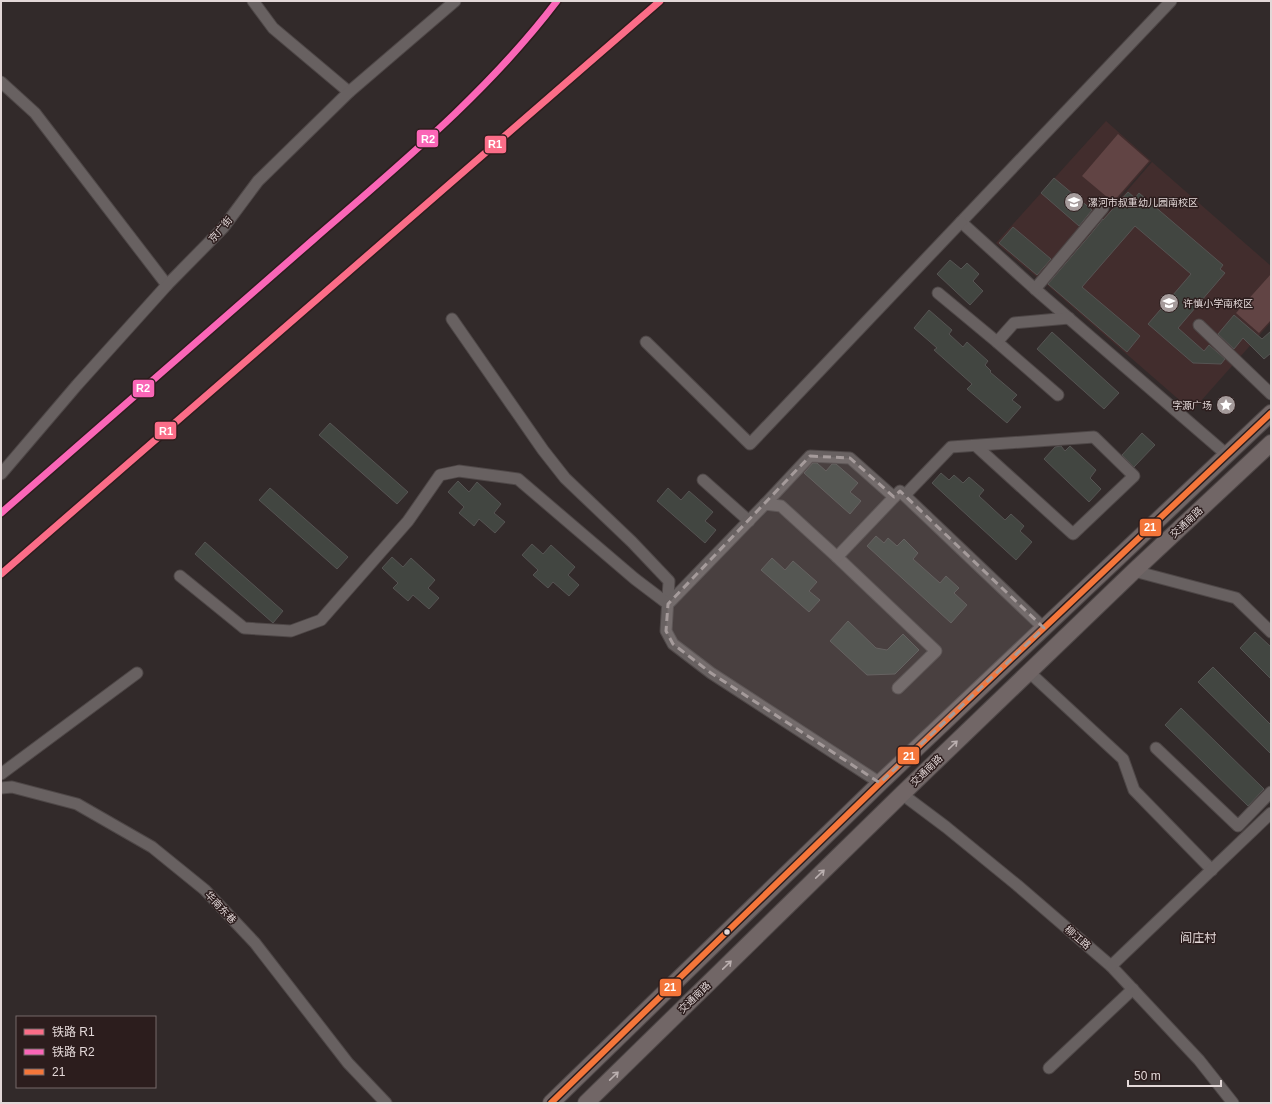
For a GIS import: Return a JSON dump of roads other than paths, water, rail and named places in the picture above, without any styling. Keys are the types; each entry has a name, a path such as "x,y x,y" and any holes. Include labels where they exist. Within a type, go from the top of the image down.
{"main road":[{"path":"551,1103 880,783 1271,413"},
{"name":"交通南路","path":"586,1103 902,794 1134,571 1271,442"},
{"path":"880,783 902,794"}],"street":[{"path":"253,1 274,28 350,92"},
{"name":"京广街","path":"3,467 167,284 223,228 258,181 350,92 455,1"},
{"path":"646,342 750,444 1171,1"},
{"path":"1,82 36,113 167,284"},
{"path":"1035,289 1103,208"},
{"path":"961,222 1035,289 1226,454"},
{"path":"938,293 1058,395"},
{"path":"997,342 1014,323 1069,318"},
{"path":"452,319 543,450 565,478 632,542 669,581 666,631 674,644 711,673 880,783"},
{"path":"1199,325 1271,394"},
{"path":"836,556 951,447 1094,438 1134,476 1073,534 976,446"},
{"path":"668,604 766,504 810,456 850,458 900,496 1044,628"},
{"path":"180,576 244,628 291,631 321,620 408,521 440,475 459,471 518,479 668,604"},
{"path":"703,480 749,521"},
{"path":"766,504 780,506 836,556 936,651 898,688"},
{"path":"1134,571 1236,598 1271,632"},
{"path":"1029,672 1123,759 1134,790 1212,870"},
{"path":"1,774 137,673"},
{"path":"1156,748 1238,826 1271,792"},
{"name":"华南东巷","path":"1,788 12,787 77,804 152,847 205,890 255,943 348,1063 386,1103"},
{"name":"柳江路","path":"902,794 946,827 1017,885 1111,966 1199,1060 1233,1103"},
{"path":"1111,966 1271,813"},
{"path":"1050,1068 1133,989"}],"rail line":[{"name":"R2","path":"1,513 410,155 472,97 502,66 557,1"},
{"name":"R1","path":"1,574 660,1"}],"place":[{"name":"漯河市叔重幼儿园南校区","path":"1074,202"},
{"name":"许慎小学南校区","path":"1169,303"},
{"name":"字源广场","path":"1226,405"}],"district":[{"name":"阎庄村","path":"1198,938"}]}
